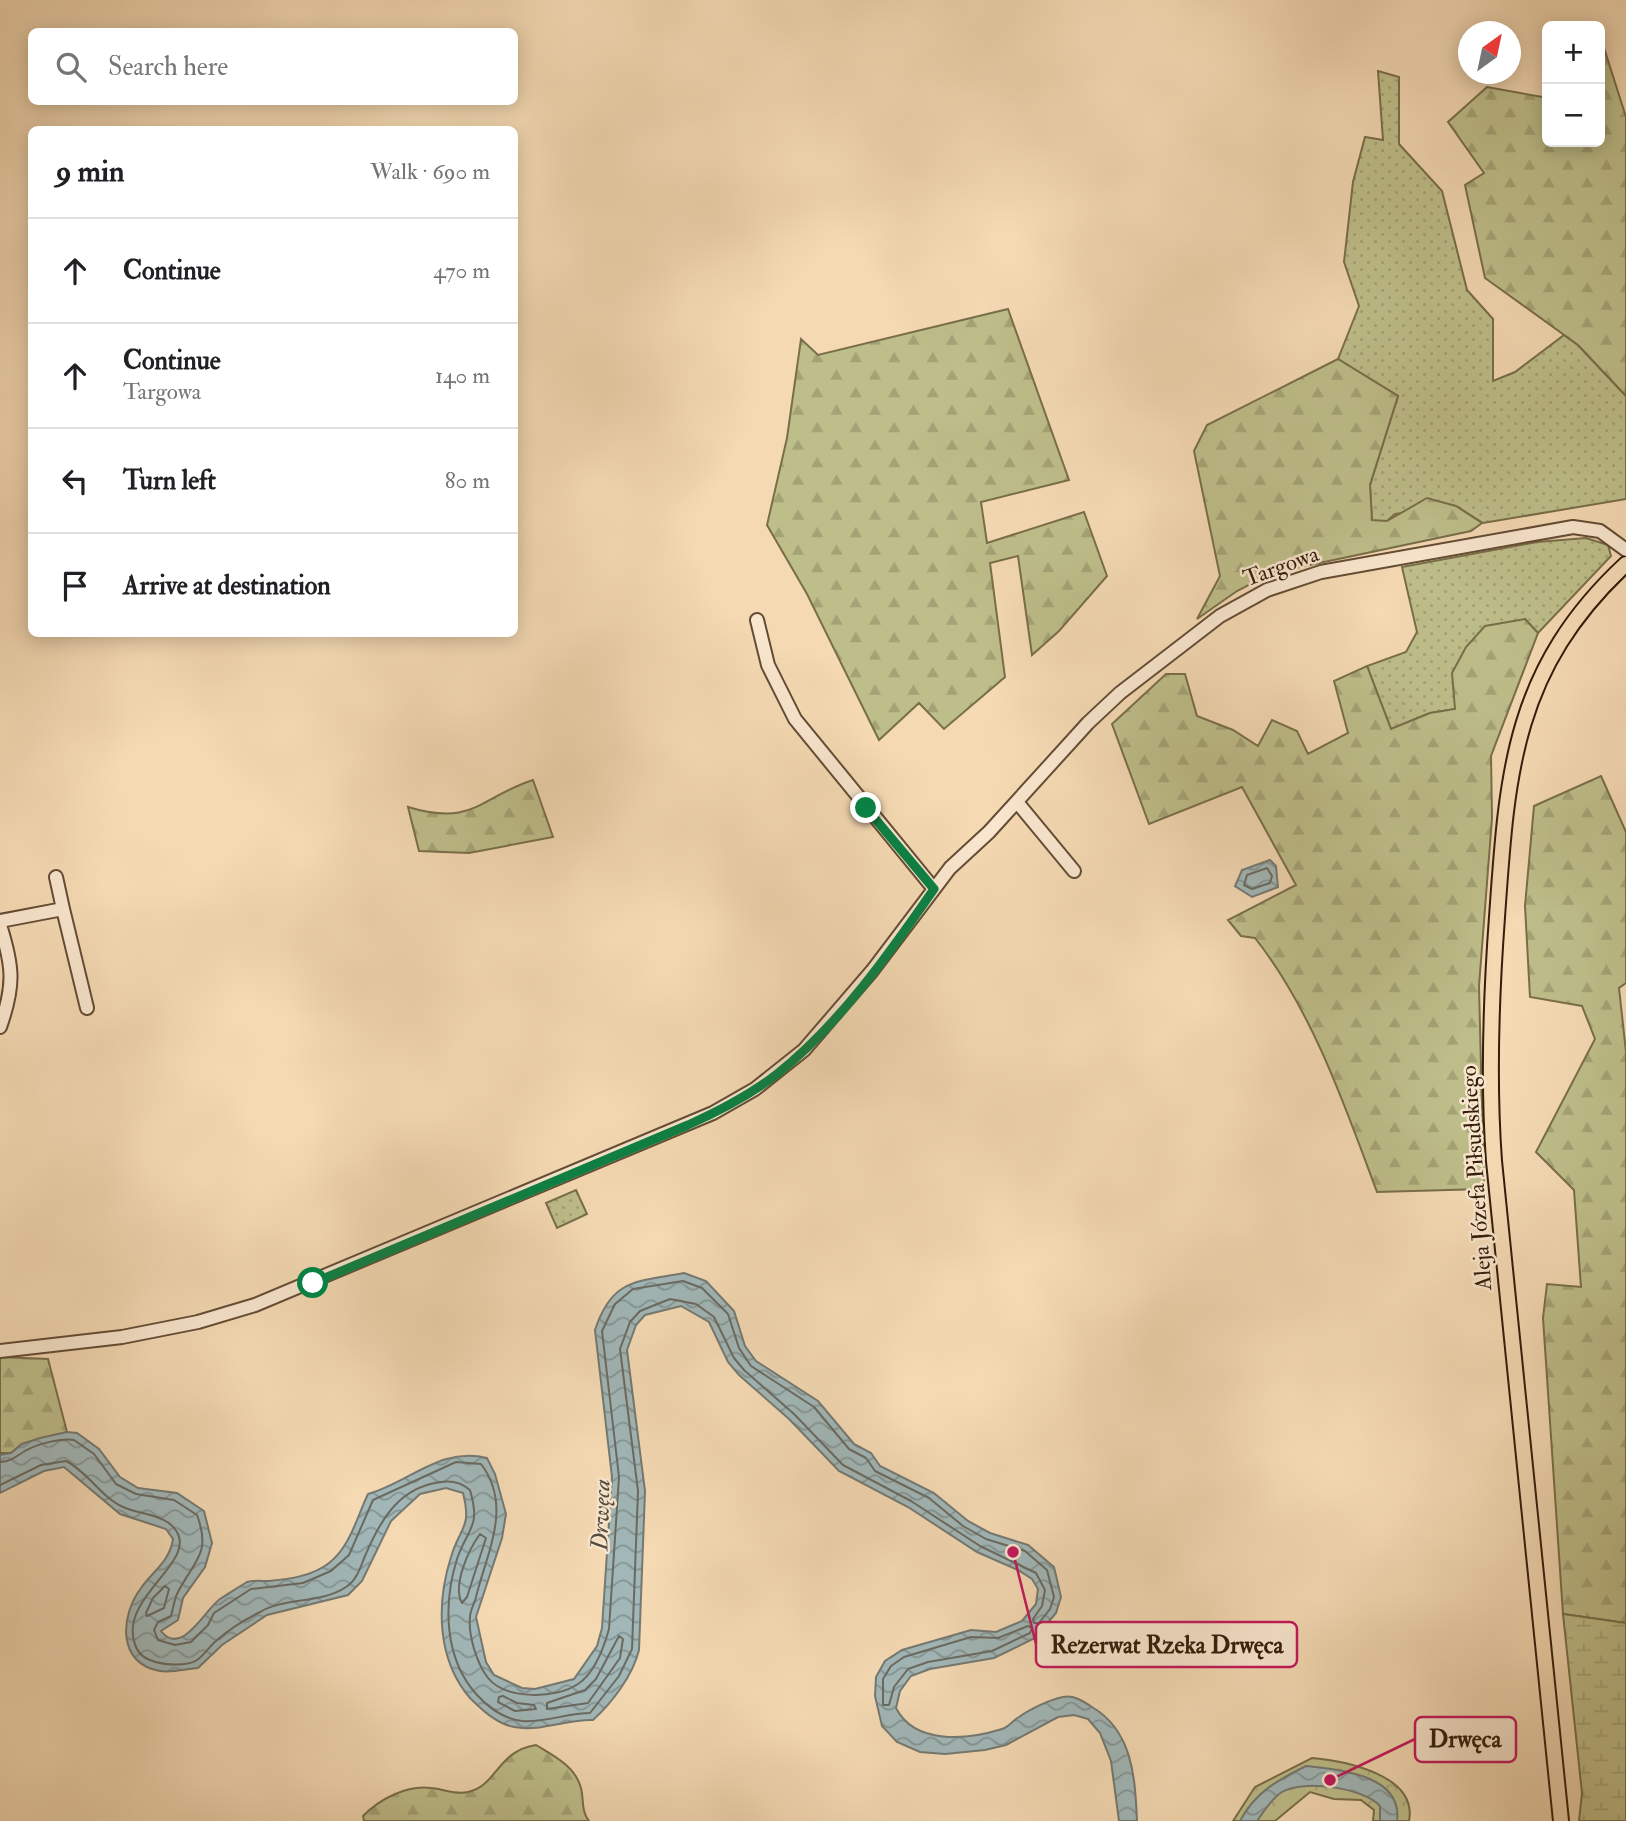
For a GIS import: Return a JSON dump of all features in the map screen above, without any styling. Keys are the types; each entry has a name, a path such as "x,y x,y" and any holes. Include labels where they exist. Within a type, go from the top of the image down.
{"main road":[{"name":"Aleja Józefa Piłsudskiego","path":"1561,1821 1493,1161 1490,1095 1491,1007 1507,787 1521,728 1545,671 1568,632 1592,600 1626,565"}],"street":[{"name":"Targowa","path":"0,1351 78,1344 198,1322 313,1283 713,1113 776,1074 829,1024 950,868 1120,693 1220,616 1267,590 1348,566 1573,527 1600,531 1626,550"},
{"path":"757,620 768,665 795,719 934,889"},
{"path":"1017,802 1074,872"},
{"path":"56,877 87,1008"},
{"path":"0,1027 10,993 0,923 63,909"}],"green space":[{"path":"1605,51 1626,117 1626,396 1578,345 1485,278 1465,185 1484,173 1448,122 1487,87 1542,97 1542,147 1605,147"},
{"path":"1378,71 1399,77 1399,144 1442,191 1467,290 1493,319 1493,381 1515,372 1564,335 1578,345 1626,396 1626,499 1483,523 1456,506 1395,514 1387,521 1372,521 1370,485 1398,396 1338,359 1359,306 1344,262 1353,182 1365,137 1383,140"},
{"path":"1008,309 1069,480 981,502 987,543 1084,512 1107,576 1059,631 1032,655 1018,556 990,563 1005,677 944,729 919,703 879,740 807,594 767,525 787,438 801,339 818,355"},
{"path":"1338,359 1398,396 1370,485 1372,520 1387,521 1427,498 1456,506 1482,523 1471,531 1272,573 1237,591 1197,619 1220,576 1194,451 1207,425"},
{"path":"1586,538 1608,545 1611,556 1538,633 1525,619 1456,709 1430,713 1391,729 1367,666 1406,652 1417,632 1402,567 1537,542"},
{"path":"1525,619 1538,633 1491,756 1492,818 1479,986 1484,1189 1377,1192 1325,1060 1294,996 1255,938 1241,936 1228,920 1296,885 1242,787 1149,824 1112,724 1166,674 1185,674 1197,716 1233,730 1258,746 1272,720 1297,731 1308,754 1348,733 1334,681 1367,666 1391,729 1430,713 1455,709 1452,673 1466,647 1485,626"},
{"path":"1601,776 1626,832 1626,983 1619,988 1626,1052 1626,1623 1563,1614 1543,1318 1547,1284 1581,1287 1574,1190 1536,1152 1595,1039 1582,1006 1530,997 1525,906 1534,806"},
{"path":"533,780 553,837 469,853 419,851 408,807 448,814 463,812"},
{"path":"576,1190 587,1214 557,1228 546,1203"},
{"path":"0,1357 48,1359 67,1432 22,1444 11,1453 0,1453"},
{"path":"1563,1614 1626,1623 1626,1821 1579,1821 1582,1793"},
{"path":"536,1745 563,1762 574,1774 581,1788 589,1821 364,1821 363,1816 370,1810 403,1791 422,1788 463,1793 478,1789 513,1754"},
{"path":"1312,1758 1360,1767 1391,1782 1402,1792 1409,1805 1409,1821 1373,1821 1374,1810 1361,1800 1334,1799 1310,1792 1275,1821 1233,1821 1255,1787"}],"water":[{"path":"1270,860 1276,866 1278,887 1252,897 1235,886 1242,870"},
{"path":"684,1273 706,1281 734,1311 745,1346 756,1361 818,1401 854,1444 871,1453 880,1466 934,1493 968,1521 990,1533 1028,1545 1054,1567 1061,1597 1056,1613 1035,1638 994,1658 930,1669 911,1676 900,1691 896,1708 905,1720 929,1734 973,1736 1004,1728 1052,1700 1063,1697 1078,1699 1106,1717 1124,1742 1133,1772 1137,1821 1119,1821 1111,1761 1100,1733 1088,1719 1074,1715 1058,1717 1006,1745 945,1754 920,1752 897,1742 882,1726 875,1696 876,1677 885,1661 902,1650 971,1630 996,1632 1022,1621 1036,1604 1038,1589 1032,1579 1018,1570 977,1552 908,1507 839,1471 789,1419 739,1375 728,1362 709,1322 681,1306 645,1315 636,1325 627,1350 645,1491 639,1650 621,1688 593,1720 534,1728 514,1727 496,1720 470,1698 459,1683 446,1649 442,1612 446,1575 454,1547 466,1521 463,1493 446,1488 420,1494 391,1521 362,1581 348,1595 267,1615 222,1645 198,1668 169,1672 146,1667 136,1659 130,1649 126,1625 134,1599 165,1560 171,1547 173,1539 166,1529 120,1514 64,1467 44,1471 0,1493 0,1455 11,1453 22,1444 67,1432 77,1433 99,1449 120,1477 138,1488 177,1493 204,1511 212,1543 205,1567 183,1598 178,1620 161,1631 169,1638 177,1639 193,1628 220,1599 247,1582 300,1576 329,1563 348,1540 368,1494 440,1461 454,1457 487,1458 495,1474 506,1514 502,1538 476,1617 486,1662 494,1675 522,1688 535,1689 574,1679 597,1646 602,1628 612,1477 595,1330 609,1300 618,1291 640,1281"},
{"path":"1306,1766 1350,1773 1379,1784 1390,1793 1396,1805 1397,1821 1380,1821 1380,1806 1361,1794 1333,1787 1304,1786 1282,1792 1257,1821 1240,1821 1260,1795"}],"place":[{"name":"Rezerwat Rzeka Drwęca","path":"1013,1552"},
{"name":"Drwęca","path":"1330,1780"}],"route":[{"path":"313,1283 688,1125 755,1089 804,1050 829,1024 934,889 866,808"}]}
